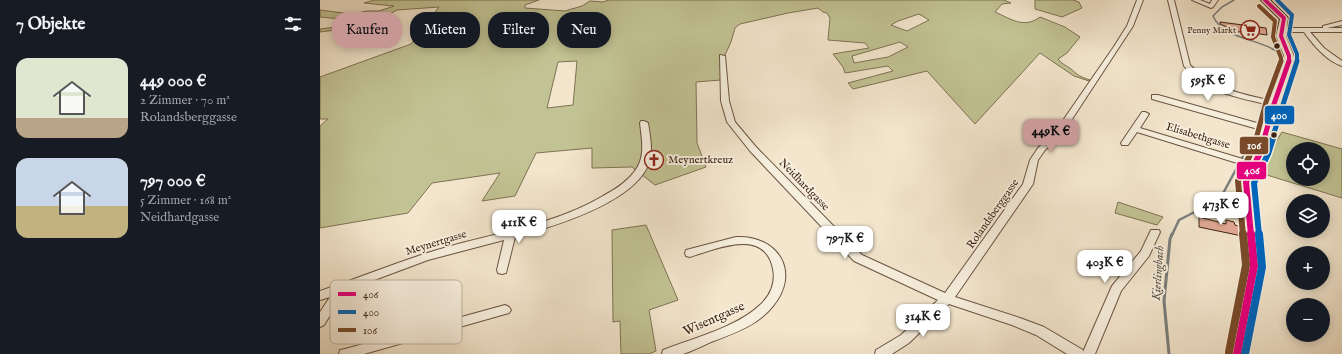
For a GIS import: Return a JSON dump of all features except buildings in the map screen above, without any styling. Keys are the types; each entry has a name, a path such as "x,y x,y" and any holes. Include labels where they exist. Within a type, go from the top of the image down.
{"main road":[{"path":"1237,354 1254,266 1246,182 1251,165 1261,151 1266,129 1267,103 1289,63 1289,56 1282,40 1283,26 1280,13 1264,0"}],"street":[{"name":"Rolandsberggasse","path":"881,354 905,339 947,299 1028,184 1034,160 1042,148 1058,134 1116,48 1130,26 1140,0"},
{"path":"1171,0 1187,66 1190,70 1217,89 1267,103"},
{"path":"1195,0 1211,6 1216,0"},
{"path":"1320,30 1324,27 1342,23"},
{"path":"1283,26 1342,36"},
{"path":"1306,30 1342,30"},
{"path":"1306,30 1314,43 1333,59 1342,64"},
{"name":"Neidhardgasse","path":"722,56 725,101 731,122 753,150 858,258 947,299 1016,320 1040,331 1078,354"},
{"path":"1155,98 1266,129"},
{"path":"1125,143 1136,129 1144,114"},
{"name":"Meynertgasse","path":"366,280 439,253 566,219 600,203 628,184 638,174 644,163 648,150 644,123"},
{"name":"Elisabethgasse","path":"1136,129 1251,165"},
{"path":"1089,354 1116,289 1145,253 1155,232"},
{"path":"502,270 510,235"},
{"name":"Wisentgasse","path":"668,354 749,320 774,297 779,280 780,271 776,257 767,248 757,242 731,242 690,253"},
{"name":"Meynertgasse","path":"320,296 330,293"},
{"path":"320,322 330,306"},
{"path":"462,322 505,310"},
{"path":"344,354 381,344"}],"green space":[{"path":"374,0 539,0 525,5 525,8 565,11 582,6 590,1 603,2 609,0 1004,0 1011,3 1002,4 995,12 1012,20 1023,23 1034,21 1040,17 1065,27 1080,37 1067,53 1058,59 1081,77 1090,80 1089,81 1074,76 1040,53 975,124 927,71 853,89 848,83 893,71 888,66 845,73 843,67 833,54 869,48 865,43 828,40 830,18 827,13 818,8 788,13 740,24 735,28 725,55 721,80 696,82 697,143 706,167 655,185 632,167 592,168 592,148 536,153 515,196 482,201 500,173 432,183 408,213 320,228 320,126 328,119 320,119 320,77 410,44 410,48 480,48 480,12 435,12 439,7 397,10 394,12 362,12 379,11 394,6 364,3","holes":["919,14 929,20 907,31 891,25","900,42 908,47 888,57 854,63 852,56","577,61 573,105 547,108 558,62"]},
{"path":"1035,0 1073,0 1079,2 1082,8 1062,17 1035,9"},
{"path":"320,10 336,12 332,12 332,18 320,17"},
{"path":"332,28 332,30 320,32 320,29"},
{"path":"1282,132 1317,142 1286,142 1286,181 1257,172"},
{"path":"1330,146 1342,149 1342,198 1303,186 1330,186"},
{"path":"1118,202 1163,217 1157,225 1115,213"},
{"path":"646,225 678,300 649,310 656,351 649,354 621,354 620,321 613,322 612,230"}],"waterway":[{"name":"Kierlingbach","path":"1234,0 1222,7 1213,16 1218,24 1235,35 1275,50 1283,56 1281,62"},
{"name":"Kierlingbach","path":"1252,139 1257,130 1262,105 1282,61"},
{"name":"Kierlingbach","path":"1172,235 1179,220 1220,199 1253,138"},
{"name":"Kierlingbach","path":"1169,354 1164,301 1170,239 1172,234"}],"transit line":[{"name":"406","path":"1237,354 1254,266 1246,182 1261,151 1274,104 1289,63 1289,56 1281,36 1284,18 1265,0"},
{"name":"400","path":"1245,354 1262,267 1254,183 1268,154 1282,106 1297,64 1297,54 1289,35 1292,15 1277,0"},
{"name":"106","path":"1229,352 1246,265 1238,181 1253,148 1266,102 1281,62 1281,58 1273,37 1275,21 1259,6"}],"place":[{"name":"Penny Markt","path":"1250,30"},
{"name":"Meynertkreuz","path":"654,160"}]}
